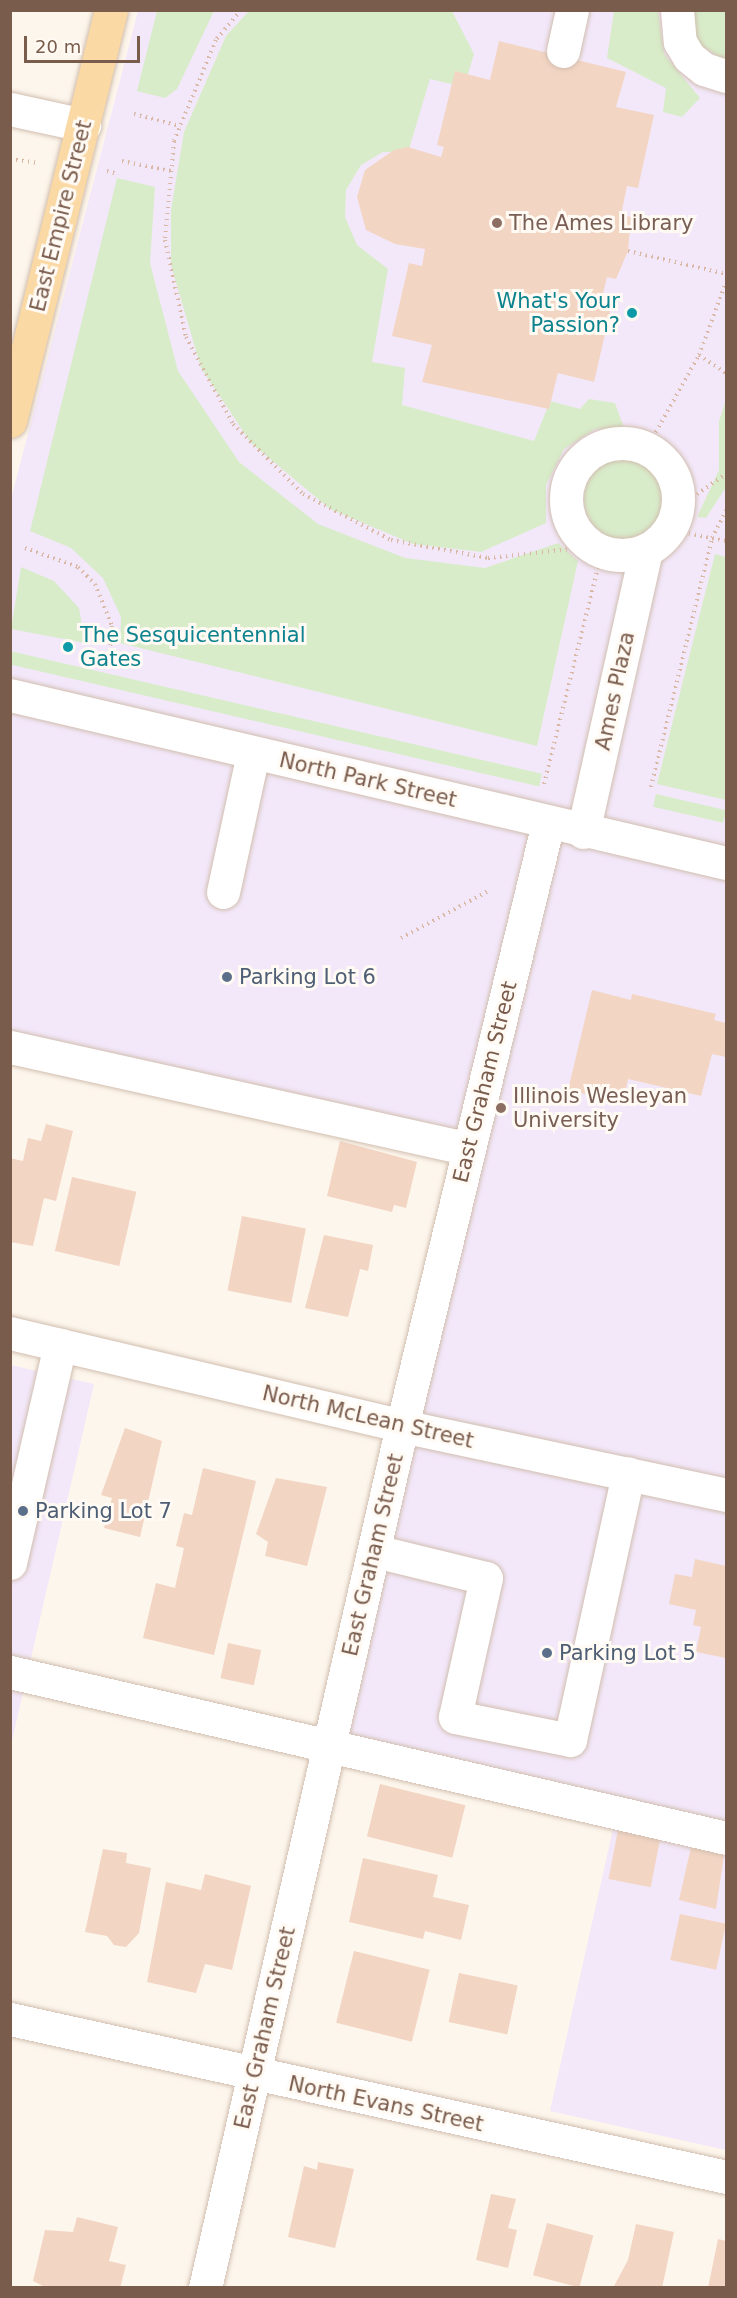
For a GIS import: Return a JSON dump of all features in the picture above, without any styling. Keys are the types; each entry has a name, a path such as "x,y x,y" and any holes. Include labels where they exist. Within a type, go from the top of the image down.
{"main road":[{"name":"East Empire Street","path":"12,411 111,10"}],"street":[{"path":"563,51 572,10"},
{"path":"677,10 680,42 689,57 704,69 726,76"},
{"path":"10,109 84,125"},
{"path":"610,443 647,448 673,474 674,519 646,550 628,556 597,549 568,517 565,499 578,463 610,443"},
{"name":"Ames Plaza","path":"583,832 646,550"},
{"name":"North Park Street","path":"10,696 583,832 726,863"},
{"path":"222,892 253,753"},
{"name":"East Graham Street","path":"205,2288 402,1426 469,1149 542,822"},
{"path":"10,1047 469,1149"},
{"name":"North McLean Street","path":"10,1333 402,1426 726,1495"},
{"path":"10,1563 60,1345"},
{"path":"375,1551 486,1578 455,1717 570,1740 628,1473"},
{"path":"10,1672 726,1838"},
{"name":"North Evans Street","path":"10,2019 254,2076 726,2177"}],"path":[{"path":"241,10 216,40 180,126 171,171 165,240 186,337 233,424 303,494 391,540 488,558 597,549 542,822"},
{"path":"134,114 180,126"},
{"path":"122,161 171,171"},
{"path":"628,251 726,274"},
{"path":"647,448 699,355 726,282"},
{"path":"699,355 726,373"},
{"path":"726,474 674,519 712,538 726,541"},
{"path":"651,787 712,538 726,510"},
{"path":"25,548 78,567 95,584 112,626 109,664"},
{"path":"401,938 490,890"}],"shaded area":[{"name":"Illinois Wesleyan University","path":"138,11 726,11 726,2150 550,2111 615,1820 331,1752 469,1149 11,1052 11,499"},
{"path":"11,1365 94,1384 11,1745"}],"green space":[{"path":"157,11 214,11 177,89 165,98 137,91"},
{"path":"249,11 452,11 474,54 464,87 430,79 408,152 383,152 361,165 346,190 345,217 357,245 388,269 372,362 405,368 402,405 534,441 550,401 580,409 589,399 615,403 624,428 595,429 564,449 546,485 546,523 481,552 413,544 330,509 251,443 201,368 171,265 171,210 184,132 226,36"},
{"path":"614,11 658,11 664,54 700,98 682,117 663,112 666,88 607,58"},
{"path":"693,11 726,11 726,61 697,43 692,31"},
{"path":"117,178 155,187 150,263 178,371 239,462 318,524 405,558 485,568 558,543 578,561 537,746 120,643 121,617 103,578 71,548 30,531"},
{"path":"726,400 726,487 706,518 697,517 719,470 719,421"},
{"path":"625,458 641,461 654,470 663,483 666,499 663,515 654,528 641,537 625,540 609,537 596,528 587,515 584,499 587,483 596,470 609,461"},
{"path":"715,554 726,557 726,800 657,784"},
{"path":"21,567 54,581 79,608 85,643 11,629"},
{"path":"10,651 542,774 539,786 10,664"},
{"path":"656,794 726,810 723,823 653,807"}],"building":[{"name":"The Ames Library","path":"499,41 626,72 616,107 654,115 638,188 627,186 621,215 631,217 628,251 616,279 607,277 600,305 611,308 594,382 558,373 549,409 422,382 432,345 392,336 409,263 422,266 425,249 395,244 366,230 357,197 365,170 394,150 408,147 441,157 444,147 437,145 455,71 490,80"},
{"path":"592,990 631,1000 632,994 716,1014 714,1020 726,1023 726,1057 712,1054 701,1096 628,1079 623,1103 568,1090"},
{"path":"46,1124 73,1131 56,1201 44,1198 33,1246 10,1242 10,1158 23,1161 28,1138 41,1141"},
{"path":"340,1141 417,1162 406,1208 394,1205 392,1212 327,1196"},
{"path":"72,1177 136,1192 119,1266 55,1251"},
{"path":"242,1216 306,1228 291,1303 227,1291"},
{"path":"324,1235 373,1245 368,1271 360,1269 348,1317 305,1308"},
{"path":"125,1428 162,1441 140,1537 104,1528 112,1498 101,1495"},
{"path":"203,1468 256,1481 214,1655 143,1638 156,1583 175,1588 184,1548 176,1546 184,1513 192,1515"},
{"path":"276,1478 327,1487 307,1566 265,1556 268,1542 256,1534"},
{"path":"695,1559 726,1566 726,1658 696,1652 701,1627 693,1625 696,1610 669,1604 675,1574 692,1577"},
{"path":"228,1643 261,1650 254,1685 221,1678"},
{"path":"380,1784 465,1805 452,1858 367,1836"},
{"path":"619,1825 661,1833 651,1887 609,1879"},
{"path":"694,1834 726,1842 716,1909 679,1900"},
{"path":"103,1849 127,1853 126,1863 151,1868 139,1933 126,1947 114,1945 107,1936 85,1932"},
{"path":"363,1858 438,1875 433,1897 469,1905 461,1940 425,1931 423,1939 349,1922"},
{"path":"205,1874 251,1886 232,1970 205,1964 196,1993 147,1982 166,1882 201,1890"},
{"path":"680,1914 726,1924 716,1970 670,1960"},
{"path":"354,1951 430,1970 412,2042 336,2023"},
{"path":"459,1973 518,1985 507,2034 449,2022"},
{"path":"318,2162 354,2169 335,2248 288,2237 304,2166 317,2170"},
{"path":"491,2194 516,2199 508,2228 517,2230 508,2268 476,2260"},
{"path":"77,2217 118,2227 109,2261 126,2265 120,2288 47,2288 33,2281 45,2230 73,2232"},
{"path":"547,2223 593,2235 579,2288 533,2275"},
{"path":"636,2224 674,2232 662,2288 613,2288 628,2260"},
{"path":"718,2239 726,2241 726,2288 708,2288"}],"place":[{"name":"The Ames Library","path":"497,223"},
{"name":"What's Your Passion?","path":"632,313"},
{"name":"The Sesquicentennial Gates","path":"68,647"},
{"name":"Parking Lot 6","path":"227,977"},
{"name":"Illinois Wesleyan University","path":"501,1108"},
{"name":"Parking Lot 7","path":"23,1511"},
{"name":"Parking Lot 5","path":"547,1653"}]}
